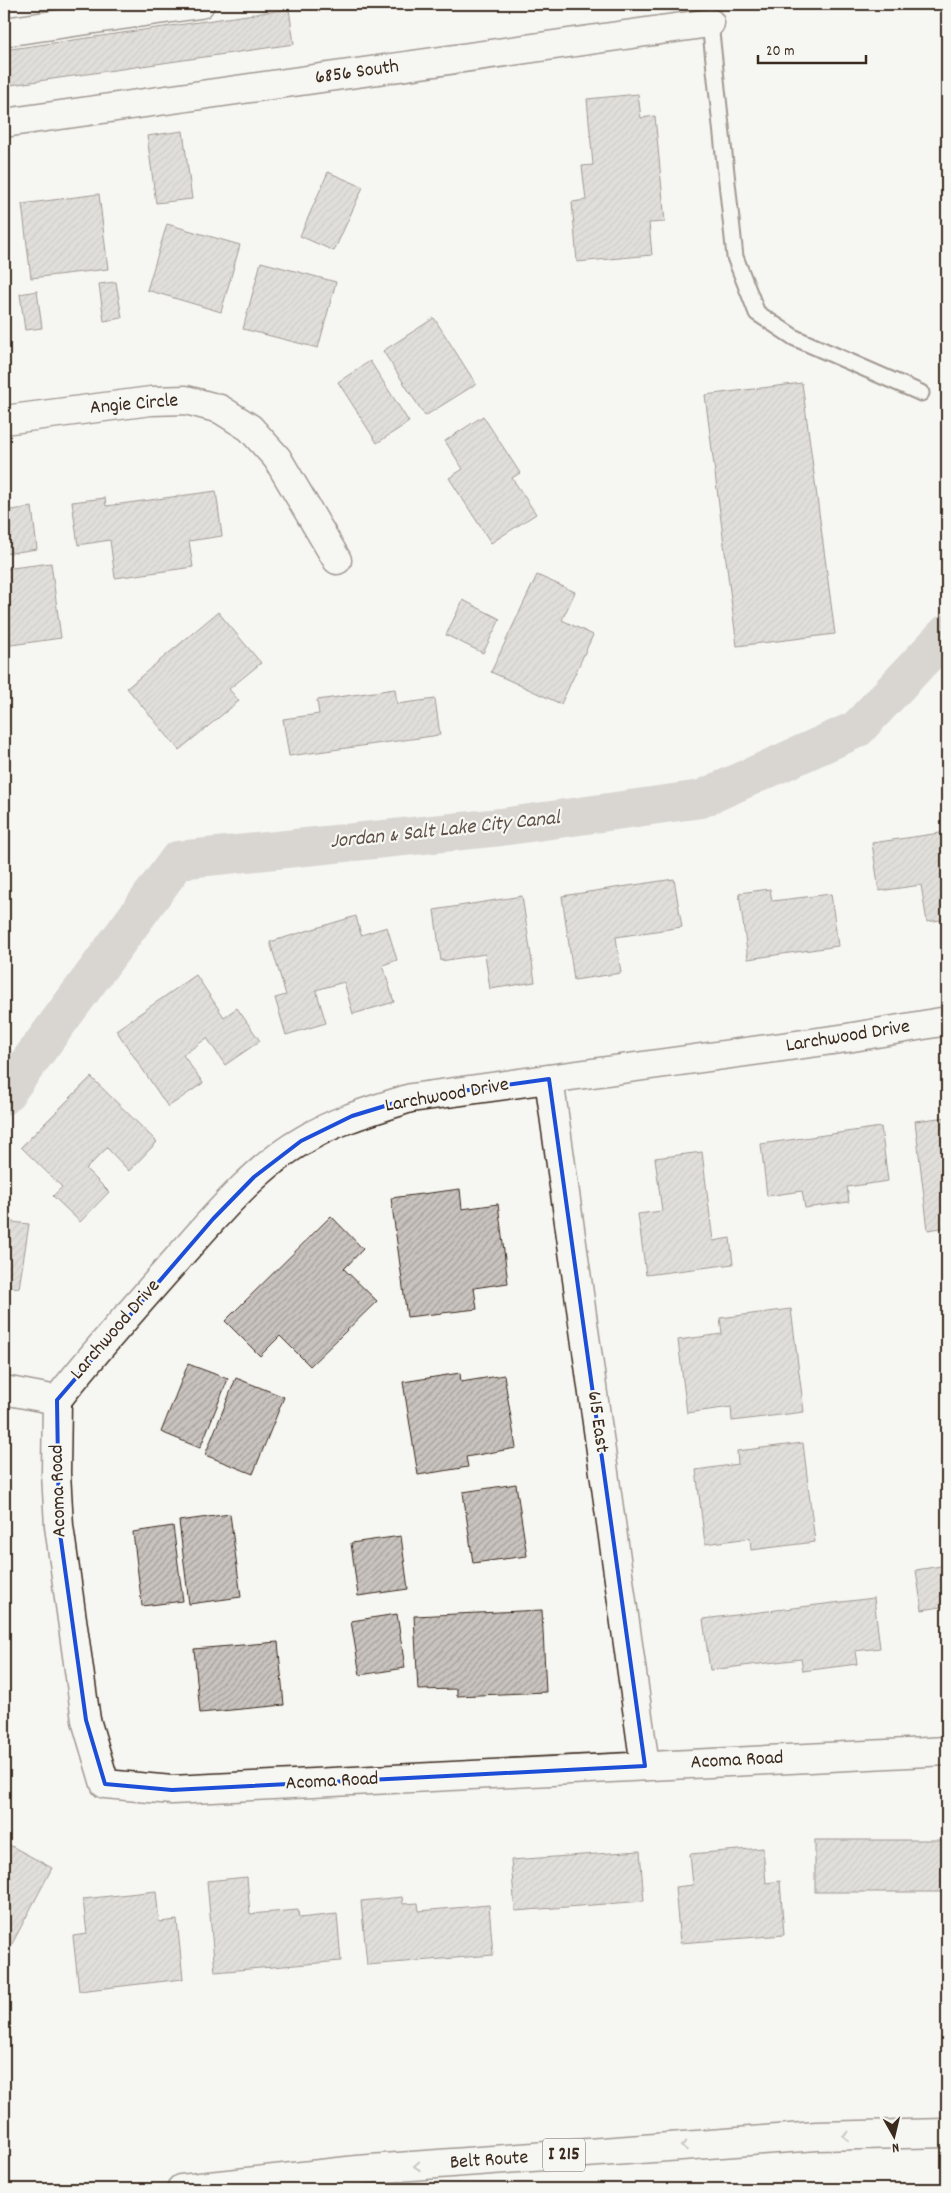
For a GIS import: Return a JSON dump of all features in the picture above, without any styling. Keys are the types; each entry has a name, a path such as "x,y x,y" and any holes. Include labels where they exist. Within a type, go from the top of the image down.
{"main road":[{"path":"4,32 200,4"},
{"name":"6856 South","path":"4,123 710,23"},
{"name":"Angie Circle","path":"4,420 151,401 186,400 220,409 250,428 277,458 337,560"},
{"name":"Larchwood Drive","path":"4,1390 58,1400 90,1358 213,1219 254,1177 301,1141 352,1116 411,1098 847,1038 947,1021"},
{"name":"615 East","path":"549,1079 645,1766"},
{"name":"Acoma Road","path":"58,1400 56,1473 59,1526 86,1720 105,1784 172,1790 947,1751"},
{"name":"Belt Route","path":"181,2189 357,2170 817,2136 947,2133"}],"lane":[{"path":"710,23 735,257 757,313 795,338 921,392"}],"highlighted area":[{"path":"549,1079 645,1766 172,1790 105,1784 86,1720 59,1526 57,1400 213,1219 254,1177 301,1141 352,1116 411,1098"}],"building":[{"path":"289,9 294,44 4,86 4,50"},
{"path":"638,94 641,118 655,116 665,222 649,223 652,255 577,262 572,202 586,200 582,166 593,165 587,99"},
{"path":"183,131 192,199 156,203 147,136"},
{"path":"328,172 363,187 334,251 300,236"},
{"path":"99,194 108,269 31,278 22,204"},
{"path":"167,224 240,245 221,312 147,290"},
{"path":"261,262 336,282 318,348 243,329"},
{"path":"116,282 122,318 104,321 99,284"},
{"path":"37,291 42,328 25,330 20,294"},
{"path":"4,303 7,332 4,333"},
{"path":"434,318 476,384 425,416 383,351"},
{"path":"370,361 409,422 377,443 338,382"},
{"path":"802,383 835,634 737,646 705,395"},
{"path":"483,416 520,473 512,478 536,514 491,543 449,478 463,469 445,441"},
{"path":"216,491 222,536 189,541 193,567 115,578 110,540 78,545 72,502 105,498 106,506"},
{"path":"32,507 37,549 4,554 4,511"},
{"path":"51,563 61,638 4,646 4,569"},
{"path":"537,575 575,592 562,620 593,635 561,704 491,672"},
{"path":"463,600 500,619 483,653 446,635"},
{"path":"218,612 261,663 229,689 239,701 179,750 127,688"},
{"path":"395,689 397,704 435,699 440,735 289,756 283,719 319,714 317,700"},
{"path":"947,832 947,919 927,922 921,885 879,891 872,843"},
{"path":"674,879 682,927 616,937 621,973 574,980 562,896"},
{"path":"770,889 772,901 831,894 838,946 748,959 739,893"},
{"path":"522,896 535,982 490,989 485,954 441,961 434,910"},
{"path":"356,916 361,935 387,927 397,960 383,965 394,1002 353,1014 344,982 316,990 326,1023 286,1035 275,998 286,995 270,942"},
{"path":"196,975 224,1017 237,1008 260,1041 225,1065 207,1038 183,1055 203,1083 168,1107 116,1030"},
{"path":"91,1077 157,1142 129,1171 107,1148 86,1169 109,1192 80,1222 53,1196 62,1187 21,1147"},
{"path":"947,1117 947,1227 928,1230 915,1121"},
{"path":"881,1127 888,1181 847,1187 849,1202 805,1208 802,1191 767,1196 761,1144"},
{"path":"702,1152 713,1241 730,1238 733,1264 646,1275 638,1214 662,1211 655,1158"},
{"path":"460,1189 462,1209 498,1204 508,1283 474,1288 477,1309 407,1317 391,1198"},
{"path":"331,1216 363,1249 344,1269 377,1301 310,1366 280,1336 260,1356 225,1321"},
{"path":"4,1221 29,1224 19,1288 4,1286"},
{"path":"791,1309 804,1412 732,1421 731,1407 687,1413 678,1340 722,1334 720,1318"},
{"path":"188,1364 228,1379 200,1448 161,1432"},
{"path":"460,1373 461,1382 504,1375 516,1448 466,1457 468,1467 418,1475 403,1382"},
{"path":"236,1378 284,1397 253,1474 205,1455"},
{"path":"803,1443 815,1542 751,1550 750,1538 705,1544 696,1470 738,1464 737,1451"},
{"path":"516,1484 527,1556 473,1563 463,1492"},
{"path":"230,1514 241,1597 189,1604 179,1521"},
{"path":"173,1526 183,1601 142,1606 133,1532"},
{"path":"401,1536 408,1589 358,1596 351,1543"},
{"path":"947,1565 947,1606 922,1610 916,1570"},
{"path":"874,1598 880,1648 855,1651 857,1664 803,1671 801,1659 710,1670 703,1619"},
{"path":"542,1610 546,1692 457,1696 457,1689 418,1690 414,1616"},
{"path":"397,1614 405,1668 360,1675 351,1621"},
{"path":"278,1642 284,1705 200,1713 194,1649"},
{"path":"815,1840 945,1840 945,1892 815,1892"},
{"path":"4,1842 52,1868 4,1959"},
{"path":"763,1848 766,1883 780,1881 784,1935 680,1943 675,1887 693,1885 690,1854"},
{"path":"640,1851 644,1901 515,1911 511,1860"},
{"path":"247,1877 250,1914 298,1910 299,1918 337,1914 341,1961 215,1972 207,1881"},
{"path":"156,1891 159,1922 177,1920 183,1979 79,1991 73,1936 87,1934 83,1899"},
{"path":"402,1897 403,1904 418,1903 419,1911 489,1905 493,1955 367,1965 361,1901"}],"waterway":[{"name":"Jordan & Salt Lake City Canal","path":"4,1096 178,860 501,827 701,799 857,729 947,633"}]}
